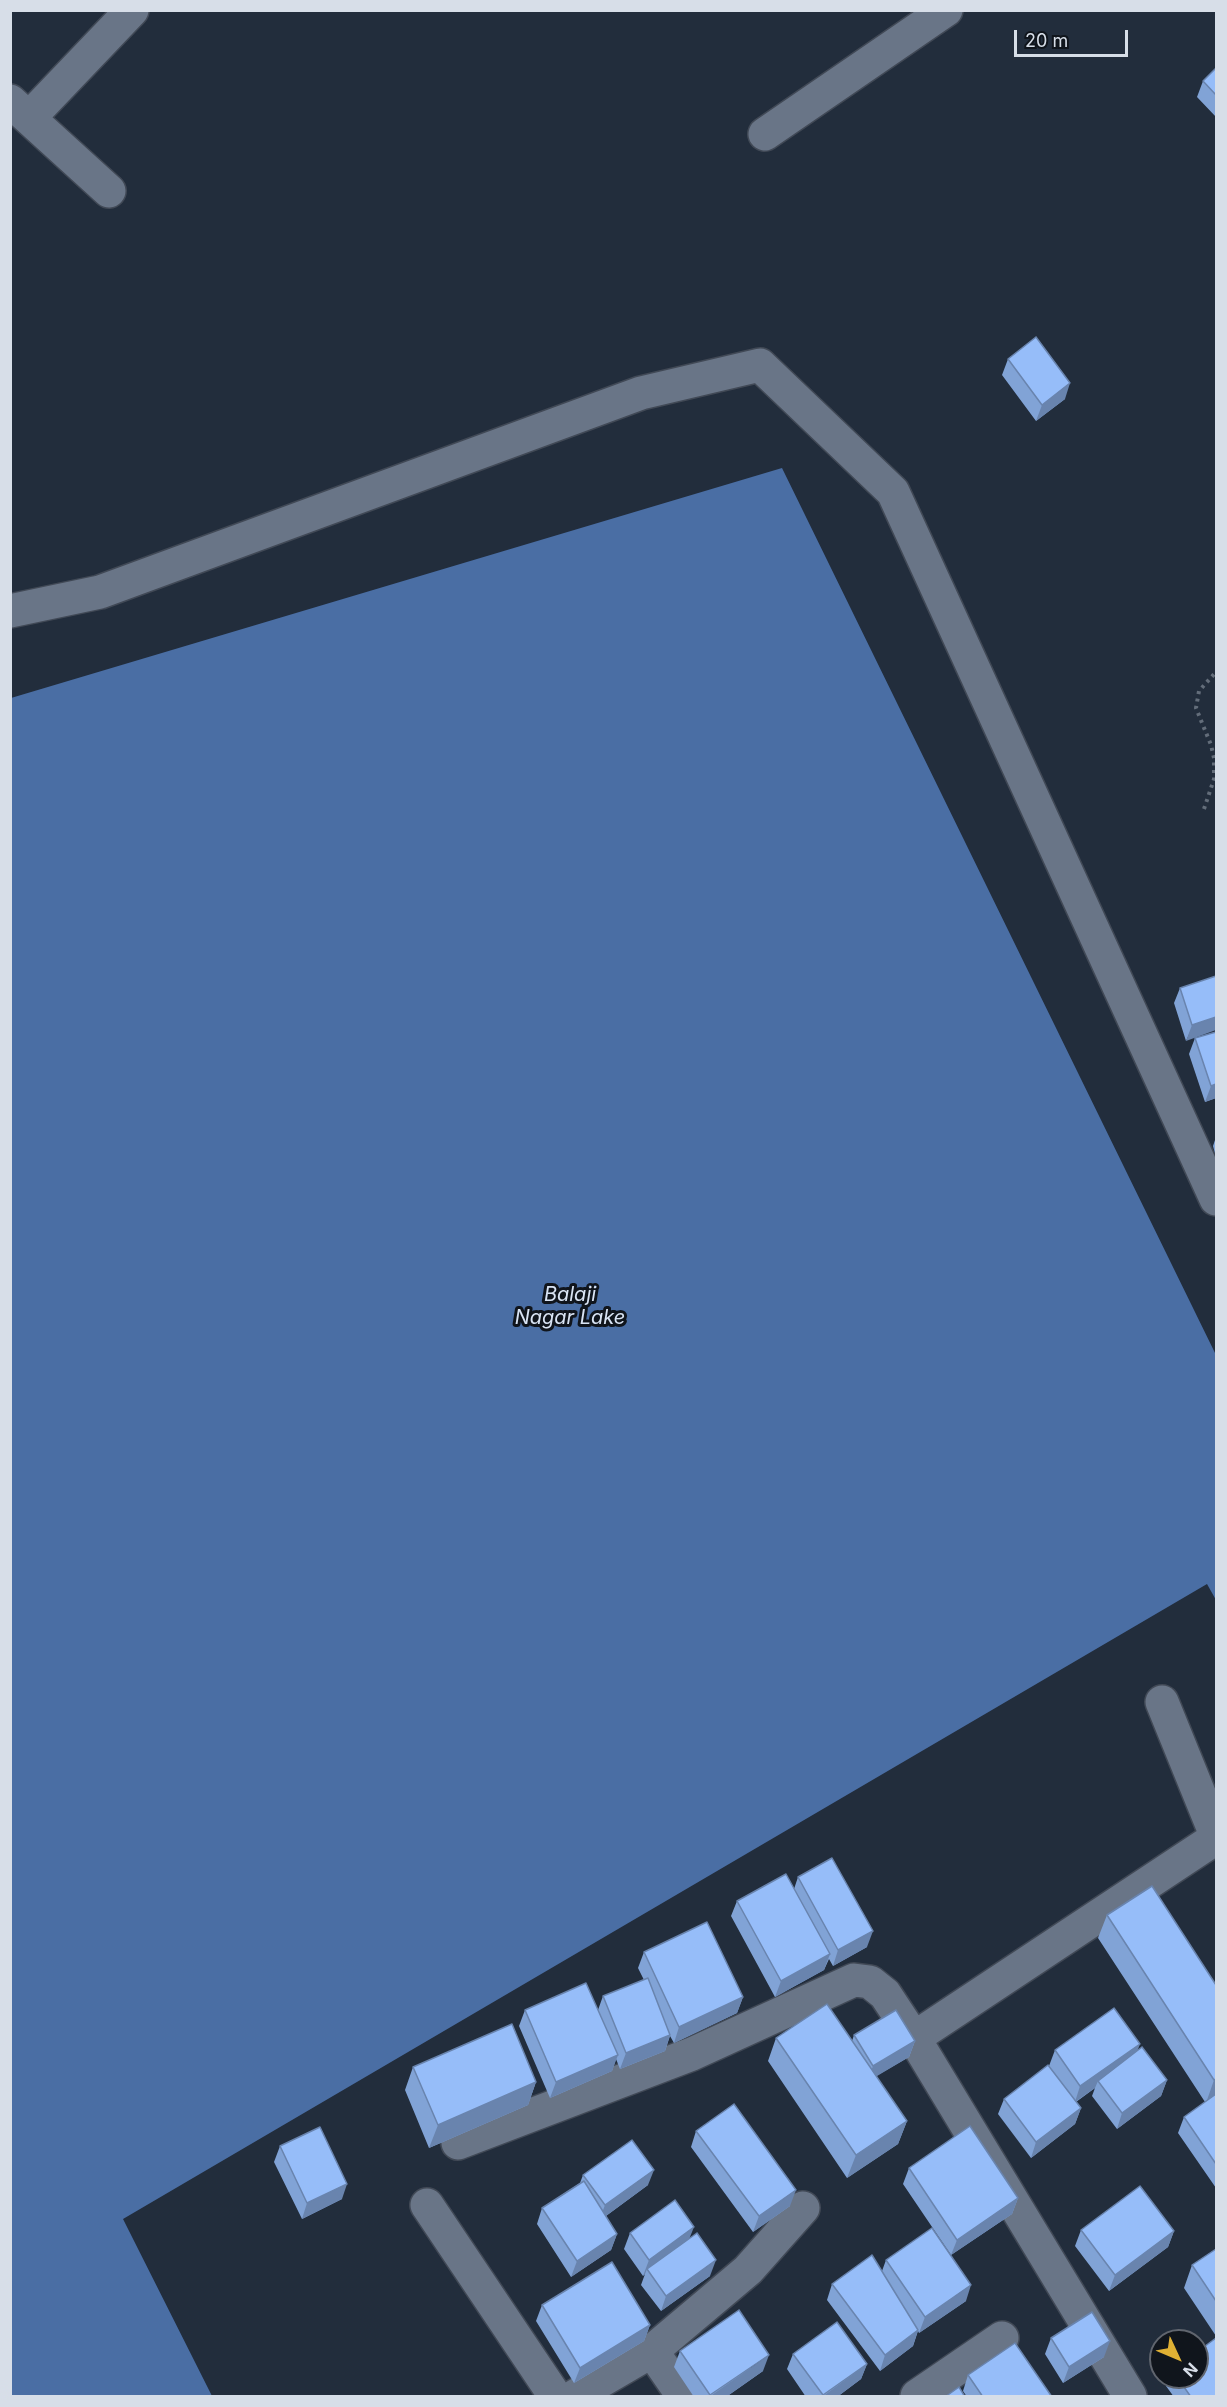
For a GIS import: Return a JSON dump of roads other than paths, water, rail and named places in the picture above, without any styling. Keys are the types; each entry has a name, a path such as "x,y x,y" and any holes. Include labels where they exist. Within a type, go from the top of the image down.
{"street":[{"path":"109,190 20,110 132,10"},
{"path":"765,134 946,10"},
{"path":"10,611 100,592 641,393 760,365 893,492 1216,1199"},
{"path":"914,2038 1216,1837 1162,1702"},
{"path":"459,2143 692,2054 854,1980 870,1982 885,1994 914,2038 1130,2397"},
{"path":"427,2205 555,2397"},
{"path":"575,2397 652,2351 748,2270 803,2208"},
{"path":"917,2397 1002,2338"},
{"path":"652,2351 683,2397"}],"water":[{"name":"Balaji Nagar Lake","path":"782,468 1216,1355 1216,1600 1207,1584 123,2219 212,2396 11,2396 11,698"}]}
